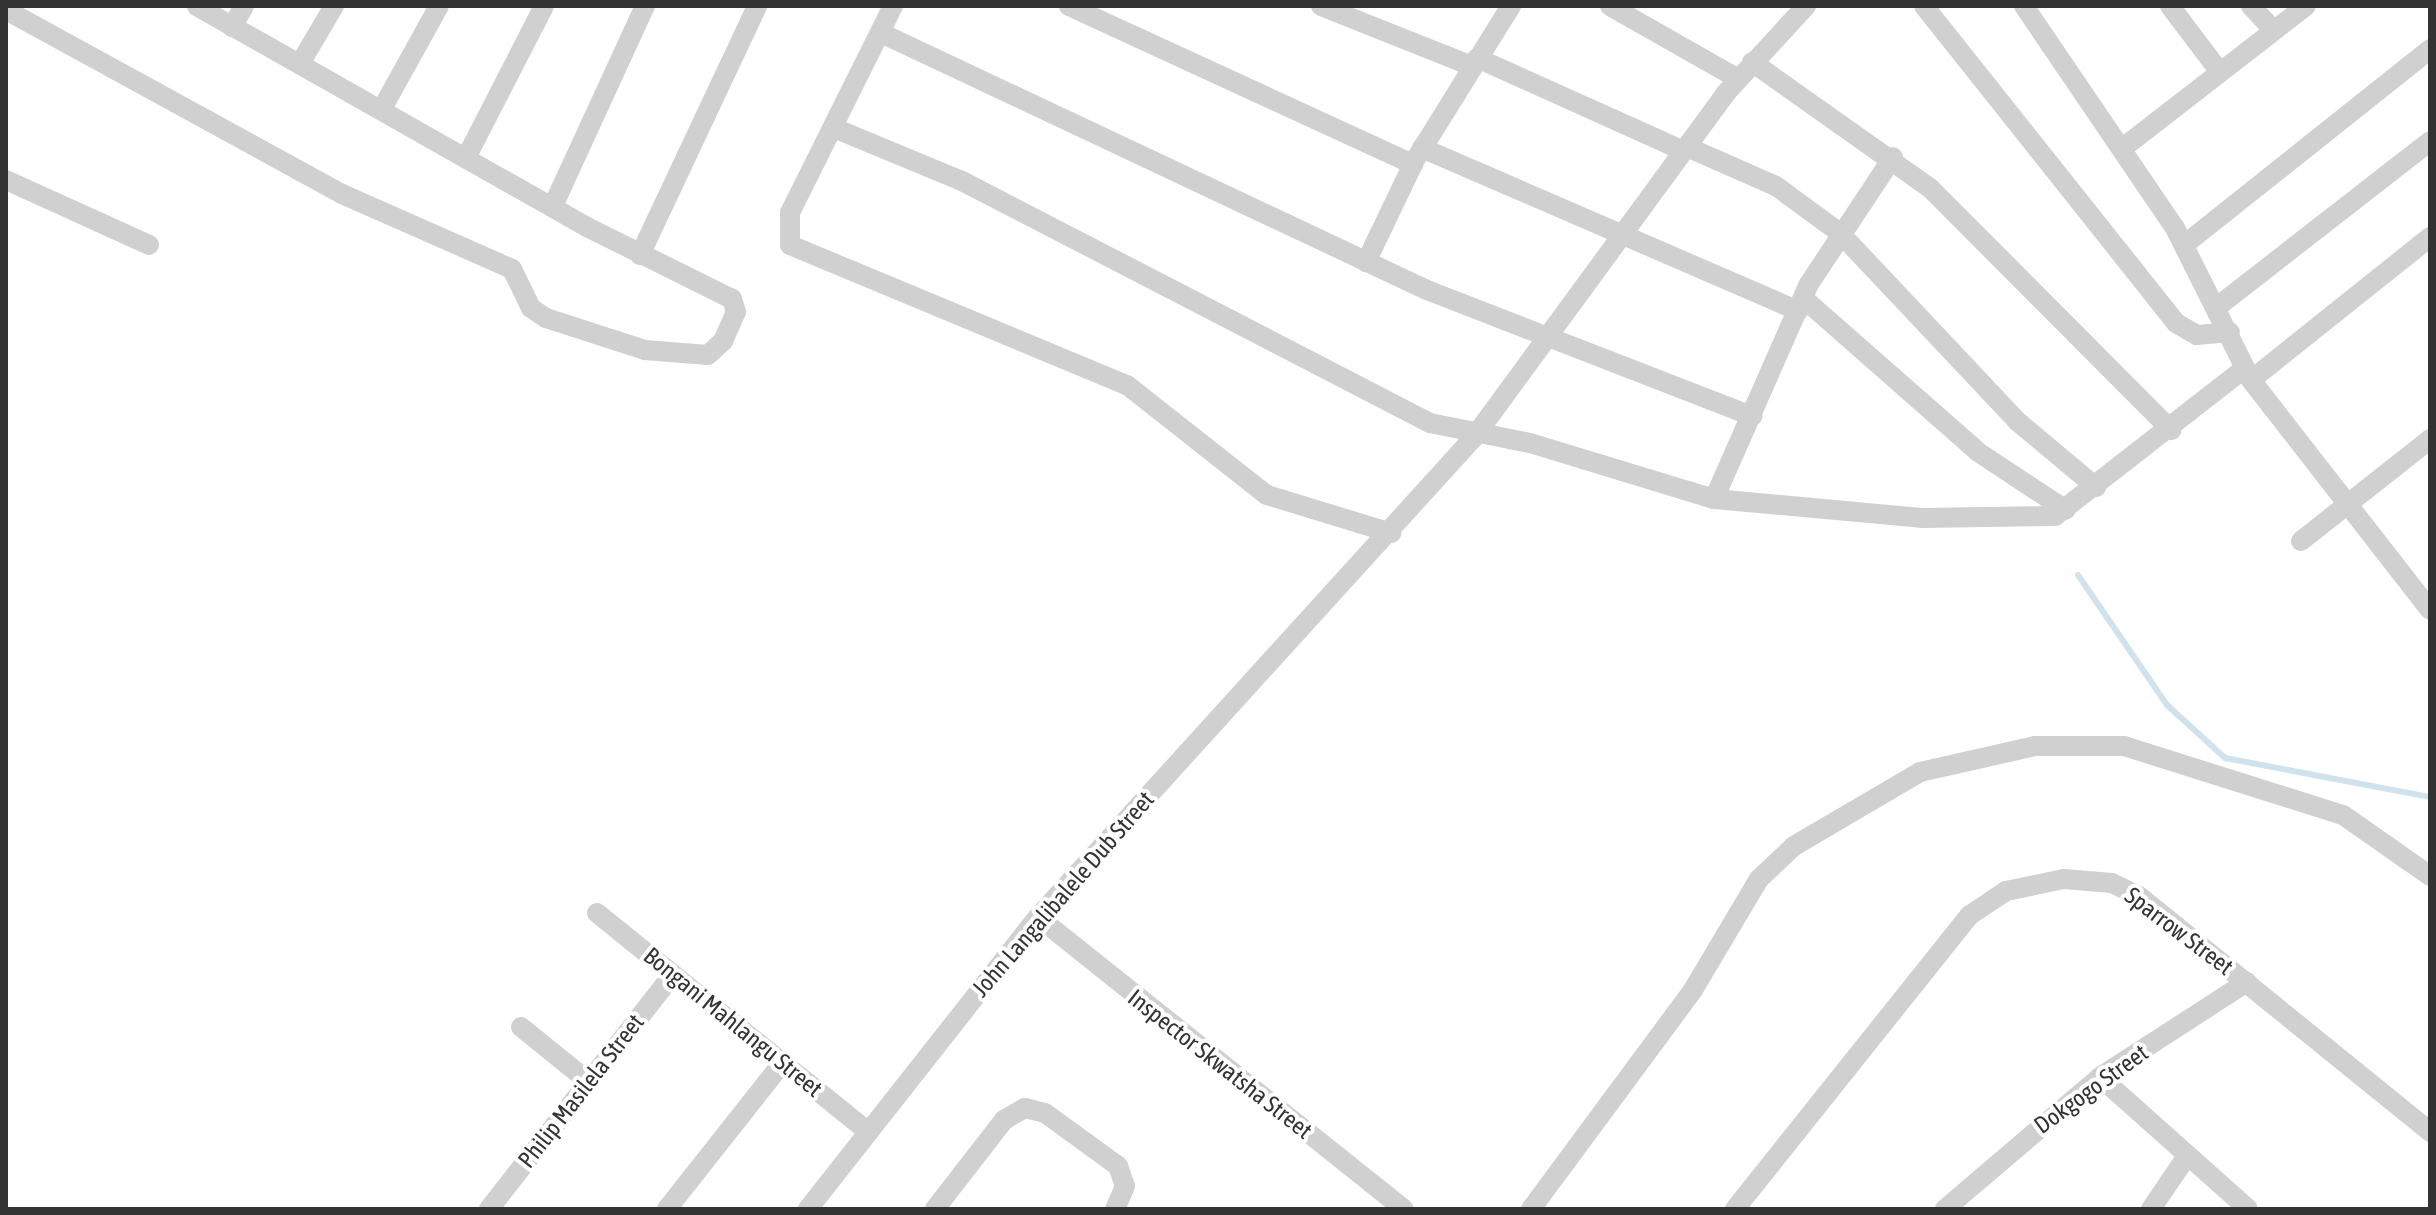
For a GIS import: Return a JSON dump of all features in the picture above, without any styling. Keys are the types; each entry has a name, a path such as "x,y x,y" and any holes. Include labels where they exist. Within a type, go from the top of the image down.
{"street":[{"path":"6,10 342,194 512,269 531,308 546,318 632,348 713,353 735,302 640,255 468,154 197,6"},
{"path":"232,27 244,6"},
{"path":"301,62 334,6"},
{"path":"383,107 439,6"},
{"path":"468,154 544,6"},
{"path":"553,206 645,6"},
{"path":"640,255 757,6"},
{"path":"893,6 786,225 797,252 1100,372 1152,399 1203,451 1267,495 1391,533"},
{"path":"1069,6 1417,156 1624,233 1800,304 1978,452 2066,510"},
{"path":"1321,6 1474,62 1776,186 1840,233 2017,421 2096,487"},
{"path":"1366,262 1417,156 1511,6"},
{"path":"1610,6 1737,78"},
{"name":"John Langalibalele Dub Street","path":"808,1209 1038,917 1368,559 1475,436 1549,342 1737,78 1806,6"},
{"path":"1924,6 2176,323 2197,335 2230,332"},
{"path":"2024,6 2124,147 2184,245 2230,332 2248,374 2345,504 2430,610"},
{"path":"2170,6 2220,72"},
{"path":"2251,6 2273,30"},
{"path":"2124,147 2306,6"},
{"path":"881,33 1366,262 1549,342 1752,416"},
{"path":"2184,245 2430,49"},
{"path":"1752,62 1893,157 1973,227 2171,430"},
{"path":"834,128 962,181 1430,423 1475,436 1530,443 1714,499 1921,518 2044,518 2066,510 2430,237"},
{"path":"2217,307 2430,141"},
{"path":"1714,499 1800,304 1840,233 1893,157"},
{"path":"6,180 149,245"},
{"path":"2301,541 2430,439"},
{"path":"1531,1209 1717,955 1759,879 1794,846 1920,772 2035,746 2124,746 2343,815 2430,876"},
{"name":"Sparrow Street","path":"1735,1209 1949,939 2006,891 2064,879 2125,888 2247,982 2430,1132"},
{"name":"Bongani Mahlangu Street","path":"597,913 868,1132"},
{"name":"Inspector Skwatsha Street","path":"1038,917 1404,1209"},
{"name":"Philip Masilela Street","path":"489,1209 673,974"},
{"name":"Dokgogo Street","path":"1945,1209 2100,1077 2247,982"},
{"path":"521,1027 589,1082"},
{"path":"667,1209 783,1062"},
{"path":"2100,1077 2185,1159 2248,1209"},
{"path":"935,1209 1004,1120 1025,1108 1045,1113 1118,1166 1125,1186 1115,1209"},
{"path":"2151,1209 2185,1159"}],"waterway":[{"path":"2078,575 2167,705 2225,758 2430,797"}]}
